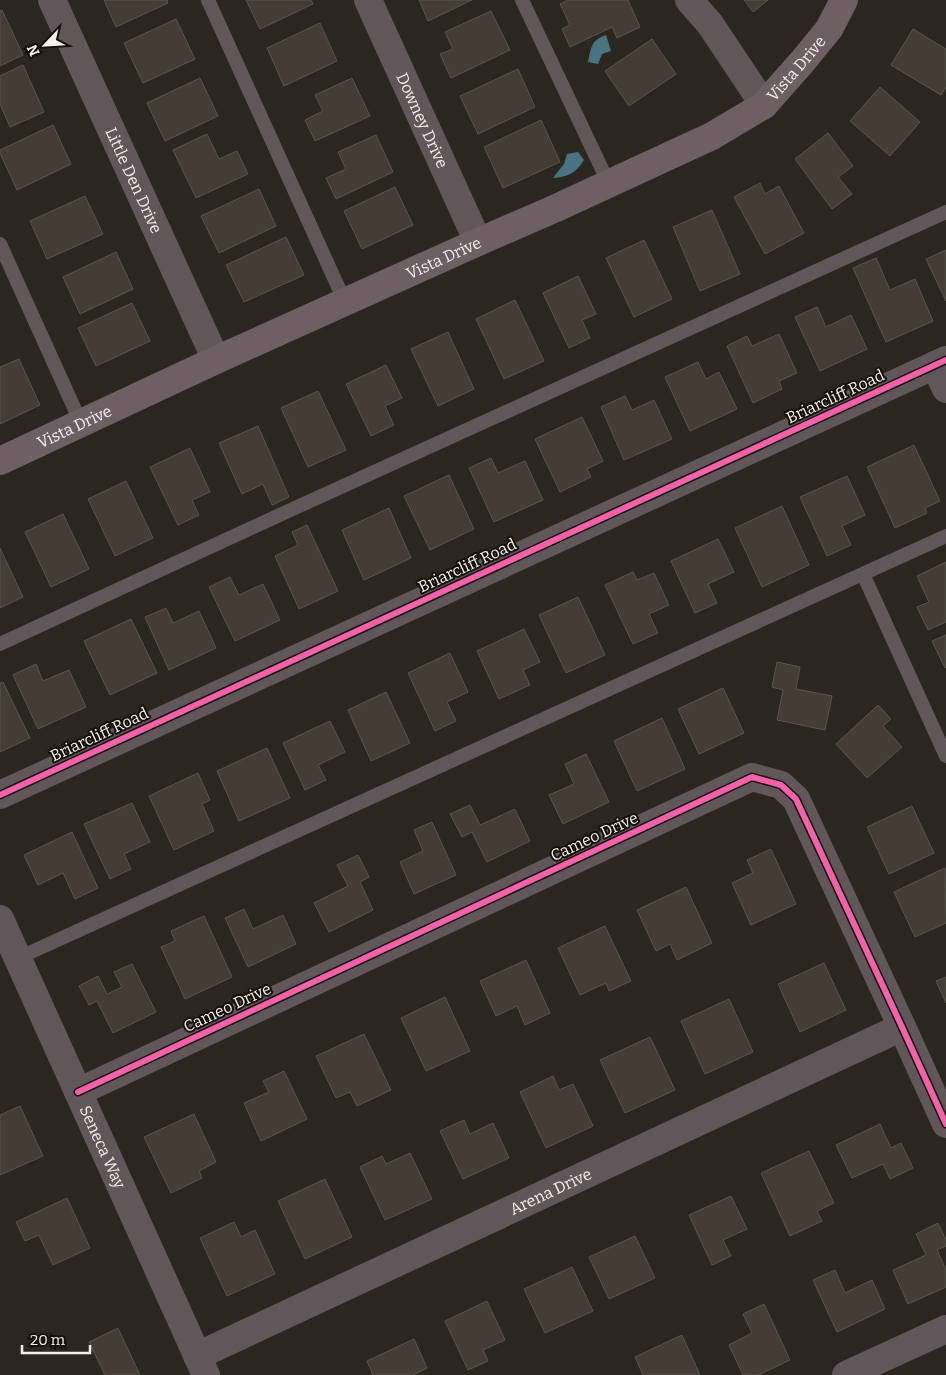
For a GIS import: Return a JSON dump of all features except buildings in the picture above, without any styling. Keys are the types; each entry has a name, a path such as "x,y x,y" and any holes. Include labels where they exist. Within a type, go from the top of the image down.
{"street":[{"name":"Little Den Drive","path":"52,0 216,360"},
{"name":"Downey Drive","path":"368,0 478,242"},
{"path":"689,0 710,24 764,105"},
{"name":"Vista Drive","path":"0,461 216,360 712,136 764,105 829,29 844,0"},
{"name":"Briarcliff Road","path":"0,795 942,371"},
{"name":"Cameo Drive","path":"78,1092 752,777 781,785 796,799 946,1124"},
{"name":"Seneca Way","path":"0,919 202,1365"},
{"name":"Arena Drive","path":"202,1365 902,1027"},
{"path":"846,1375 946,1329"}],"lane":[{"path":"208,0 345,302"},
{"path":"522,0 609,184"},
{"path":"0,644 324,494 946,212"},
{"path":"0,244 81,423"},
{"path":"18,958 946,536"},
{"path":"863,574 946,756"}],"water":[{"path":"606,35 611,51 602,54 598,64 588,62 591,49 597,39"},
{"path":"578,152 584,160 578,168 563,177 553,178 564,164 567,154"}],"cycle path":[{"path":"0,795 946,360"},
{"path":"78,1092 752,777 781,785 796,799 946,1124"}]}
